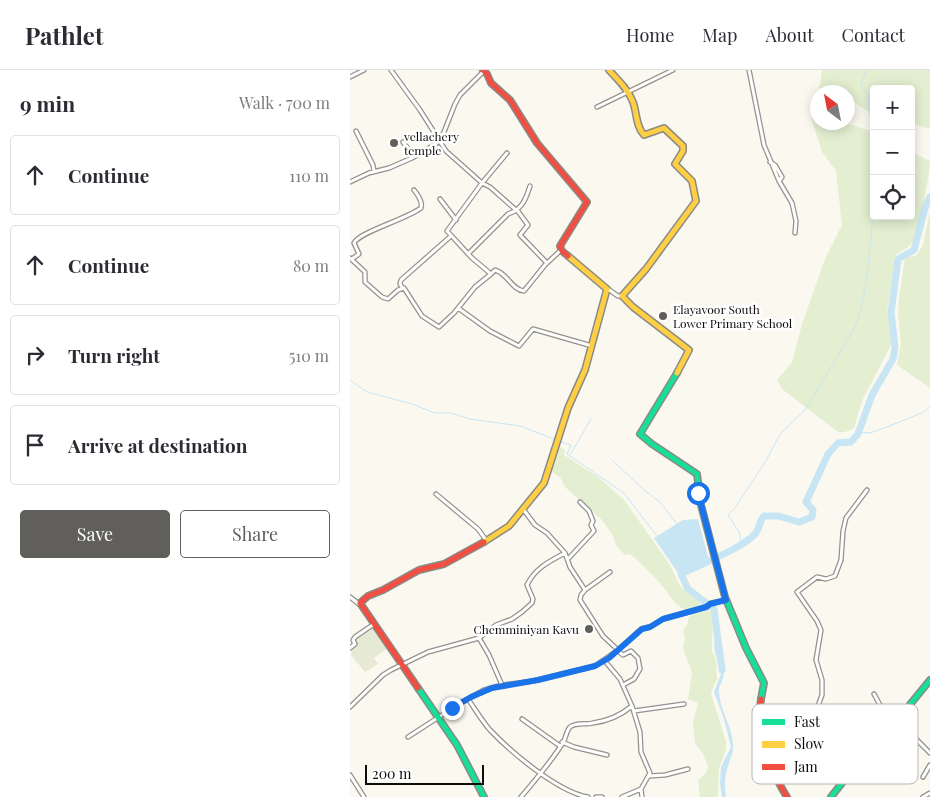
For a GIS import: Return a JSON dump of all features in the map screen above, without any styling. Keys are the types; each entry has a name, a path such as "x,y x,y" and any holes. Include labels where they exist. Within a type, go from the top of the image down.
{"main road":[{"path":"484,70 491,83 510,100 538,143 587,202 560,246 562,250 607,289 585,370 568,408 544,483 509,526 444,564 420,570 368,596 361,600 360,605 457,745 484,797"},
{"path":"609,70 625,86 629,93 634,103 641,133 644,135 664,128 683,146 683,151 675,164 692,181 696,201 646,269 622,296 633,307 689,350 670,388 658,402 640,434 674,459 696,472 698,476 698,493 726,600 746,648 764,683 762,704"},
{"path":"910,704 930,680"},
{"path":"779,784 787,797"},
{"path":"831,797 841,785"}],"street":[{"path":"350,77 363,70"},
{"path":"391,70 420,110 443,148 453,159 476,176 482,183 490,187 516,210 528,225 520,235 547,263"},
{"path":"350,182 374,171 389,168 414,157 436,144 460,95 484,70"},
{"path":"597,108 673,70"},
{"path":"749,70 764,145 779,181 792,203 796,221 795,233"},
{"path":"356,132 373,165 374,171"},
{"path":"403,142 414,157"},
{"path":"491,274 468,254 447,231 482,183 507,153"},
{"path":"468,254 508,214 516,210 525,199 530,186"},
{"path":"402,287 386,299 365,282 365,272 351,258 359,254 354,244 358,238 404,218 421,208 422,204 414,190"},
{"path":"440,199 456,220"},
{"path":"451,236 401,280 400,284 422,316 439,327 475,287 495,270 499,271 517,289 524,292 547,263 562,250"},
{"path":"607,289 618,296 622,296"},
{"path":"458,308 490,331 519,346 534,330 592,346"},
{"path":"818,704 822,694 822,680 816,660 821,630 817,620 797,592 817,577 826,580 835,576 841,560 846,518 867,490"},
{"path":"436,494 478,529 486,541"},
{"path":"568,559 594,531 591,525 592,516 580,502"},
{"path":"523,509 535,525 547,533 565,553 570,567 585,590"},
{"path":"350,707 383,675 428,652 479,638 496,625 512,619 528,608 533,599 527,585 536,571 565,553"},
{"path":"610,572 585,590 581,594 580,600 603,636 623,654 632,651 638,658 640,669 634,679 623,685"},
{"path":"350,597 360,605"},
{"path":"408,737 484,690 502,685 533,681 595,666 618,650 642,629 650,627 663,619 726,600"},
{"path":"350,648 355,644 353,640 356,636 374,624"},
{"path":"479,638 489,655 502,685"},
{"path":"604,660 620,679 634,711 640,732 641,752 648,767 649,776"},
{"path":"874,694 879,704"},
{"path":"468,699 490,730 541,774 576,795 588,797"},
{"path":"634,711 684,704"},
{"path":"521,797 541,774 569,728 573,725 593,723 610,718 623,713 632,706"},
{"path":"522,719 561,744 607,755"},
{"path":"918,741 930,753"},
{"path":"923,777 930,765"},
{"path":"642,797 641,789 645,779 649,776 665,775 688,769"},
{"path":"350,775 364,797"},
{"path":"622,797 641,789"},
{"path":"923,797 930,793"},
{"path":"596,797 602,797"}],"green space":[{"path":"822,70 930,70 930,129 915,124 915,85 870,85 870,111 855,102 855,85 820,85"},
{"path":"855,126 870,131 870,220 915,220 915,154 930,161 924,204 914,238 909,246 895,256 887,312 892,343 862,401 854,428 845,432 838,432 782,389 777,380 792,362 802,324 825,259 842,225 836,171 822,152 815,130 855,130"},
{"path":"930,211 930,388 897,365 901,344 898,315 899,297 905,258 917,255 923,245"},
{"path":"560,447 565,450 564,455 597,476 625,501 670,565 680,586 699,602 701,606 685,610 676,604 660,583 634,557 629,554 625,555 617,547 612,534 601,519 565,487 560,477 552,471"},
{"path":"709,610 713,614 712,651 716,660 717,679 711,693 726,742 726,749 719,769 718,797 700,797 698,781 707,771 708,766 703,754 695,743 693,722 698,703 688,699 692,673 683,648 685,638 683,630 691,615"},
{"path":"374,626 389,647 374,658 378,664 365,672 351,655 352,650 357,644 355,638"}],"water":[{"path":"698,519 709,560 678,573 654,538 683,520"},
{"path":"720,636 719,641 724,674 719,692 721,706 731,731 733,747 726,775 726,797 722,797 720,783 721,767 731,747 724,719 714,692 721,674 714,648 715,638"}],"waterway":[{"path":"866,70 861,85 869,96 868,105 870,114"},
{"path":"722,670 714,609 688,589 681,574 731,551 749,540 757,532 764,516 778,516 799,522 812,517 813,510 806,502 828,454 838,443 851,442 858,434 872,395 893,359 895,347 891,313 898,259 914,250 925,208 930,197"},
{"path":"742,544 739,532 728,515 735,508 767,459 780,434 805,410 854,329 860,314 866,283 872,220"},
{"path":"350,380 367,392 412,404 435,413 451,413 470,419 520,426 554,439"},
{"path":"859,432 870,433 924,412 930,407"},
{"path":"570,455 591,419"},
{"path":"561,442 571,445 567,454 624,493 657,536"},
{"path":"612,460 644,490 660,502 677,524"}],"traffic: fast":[{"path":"677,373 640,434 697,474 701,505 725,597 746,648 764,683 761,699"},
{"path":"910,704 930,680"},
{"path":"418,688 457,745 484,797"},
{"path":"831,797 841,784"}],"traffic: slow":[{"path":"609,70 631,97 641,132 644,135 664,128 683,146 683,151 675,164 692,181 696,201 646,269 622,296 633,307 689,350 677,373"},
{"path":"484,542 509,526 544,483 568,408 585,370 607,289 568,256"}],"traffic: jam":[{"path":"483,70 491,83 510,100 537,143 587,202 560,246 562,251 568,256"},
{"path":"418,688 360,603 368,596 419,570 444,564 484,542"},
{"path":"760,704 761,699"},
{"path":"780,784 787,797"}],"place":[{"name":"vellachery temple","path":"394,143"},
{"name":"Elayavoor South Lower Primary School","path":"663,316"},
{"name":"Chemminiyan Kavu","path":"589,629"}],"route":[{"path":"452,708 481,692 505,684 538,680 595,666 609,658 635,633 642,629 650,627 663,619 726,600 698,493"}]}
